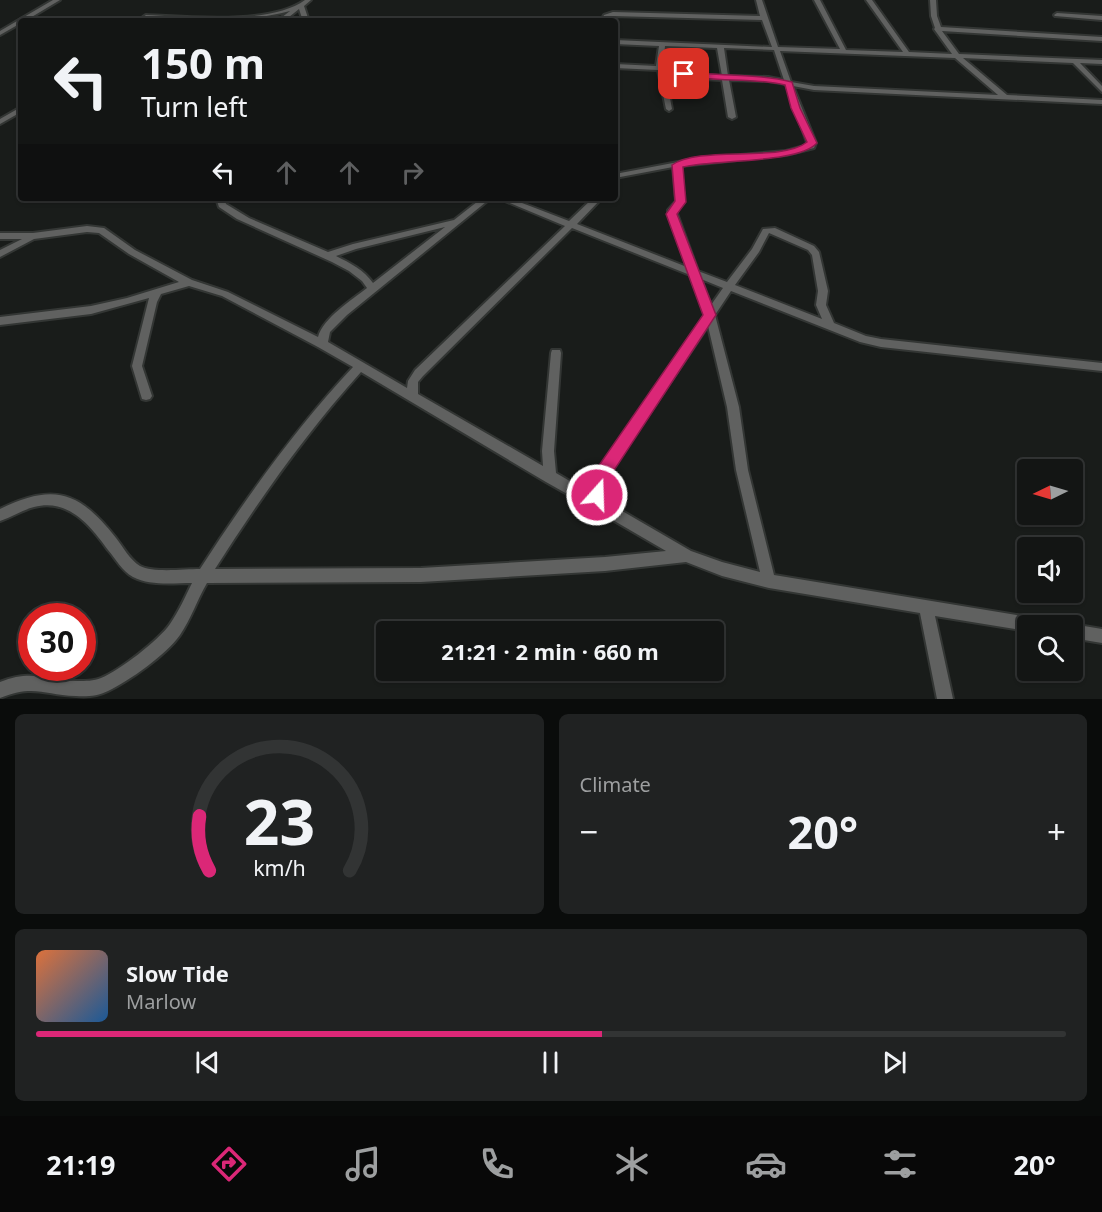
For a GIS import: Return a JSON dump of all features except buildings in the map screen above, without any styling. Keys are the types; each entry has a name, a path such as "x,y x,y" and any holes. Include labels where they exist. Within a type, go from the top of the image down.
{"street":[{"path":"26,18 57,0"},
{"path":"284,18 308,0"},
{"path":"618,175 694,161 786,153 811,146 812,143 796,108 776,47 763,18 759,0"},
{"path":"817,0 843,50"},
{"path":"869,0 906,52"},
{"path":"933,0 937,29 954,54 1006,98"},
{"path":"243,18 268,15 301,6"},
{"path":"301,6 305,18"},
{"path":"605,18 613,14 763,18"},
{"path":"1057,15 1102,18"},
{"path":"146,17 173,18"},
{"path":"0,33 18,22"},
{"path":"8,28 18,29"},
{"path":"937,29 1102,39"},
{"path":"618,42 906,52 1102,62"},
{"path":"662,43 659,65 669,109"},
{"path":"720,45 732,117"},
{"path":"1075,61 1102,90"},
{"path":"618,66 661,68 704,76 768,79 814,88 1102,102"},
{"path":"0,122 18,111"},
{"path":"678,165 680,202 672,210 672,214 710,315 733,407 742,470 769,581"},
{"path":"221,201 222,205 246,220 326,256 366,277 372,288"},
{"path":"322,344 325,331 332,322 483,201"},
{"path":"510,201 729,287 882,343 1102,367"},
{"path":"412,397 413,381 419,373 595,201"},
{"path":"326,256 429,226 457,221"},
{"path":"0,236 33,236 87,229 101,230 132,252 189,283 225,294 322,344 687,556 722,569 769,581 1017,622"},
{"path":"598,506 599,479 756,250 766,231 772,230 811,248 816,254 823,291 821,305 830,325"},
{"path":"0,254 33,236"},
{"path":"0,321 91,310 189,283"},
{"path":"146,396 137,366 152,302 157,292"},
{"path":"550,478 548,451 556,353"},
{"path":"0,690 22,684 40,685 60,694 84,695 102,687 171,636 204,574 288,452 329,399 360,366"},
{"path":"0,515 13,508 45,499 74,503 96,523 132,570 141,576 422,575 605,564 687,556"},
{"path":"926,606 945,699"},
{"path":"1083,633 1102,636"}],"route":[{"path":"597,495 599,479 710,315 672,214 672,210 680,202 678,165 694,161 786,153 806,148 812,143 796,108 789,83 781,80 684,74"}]}
